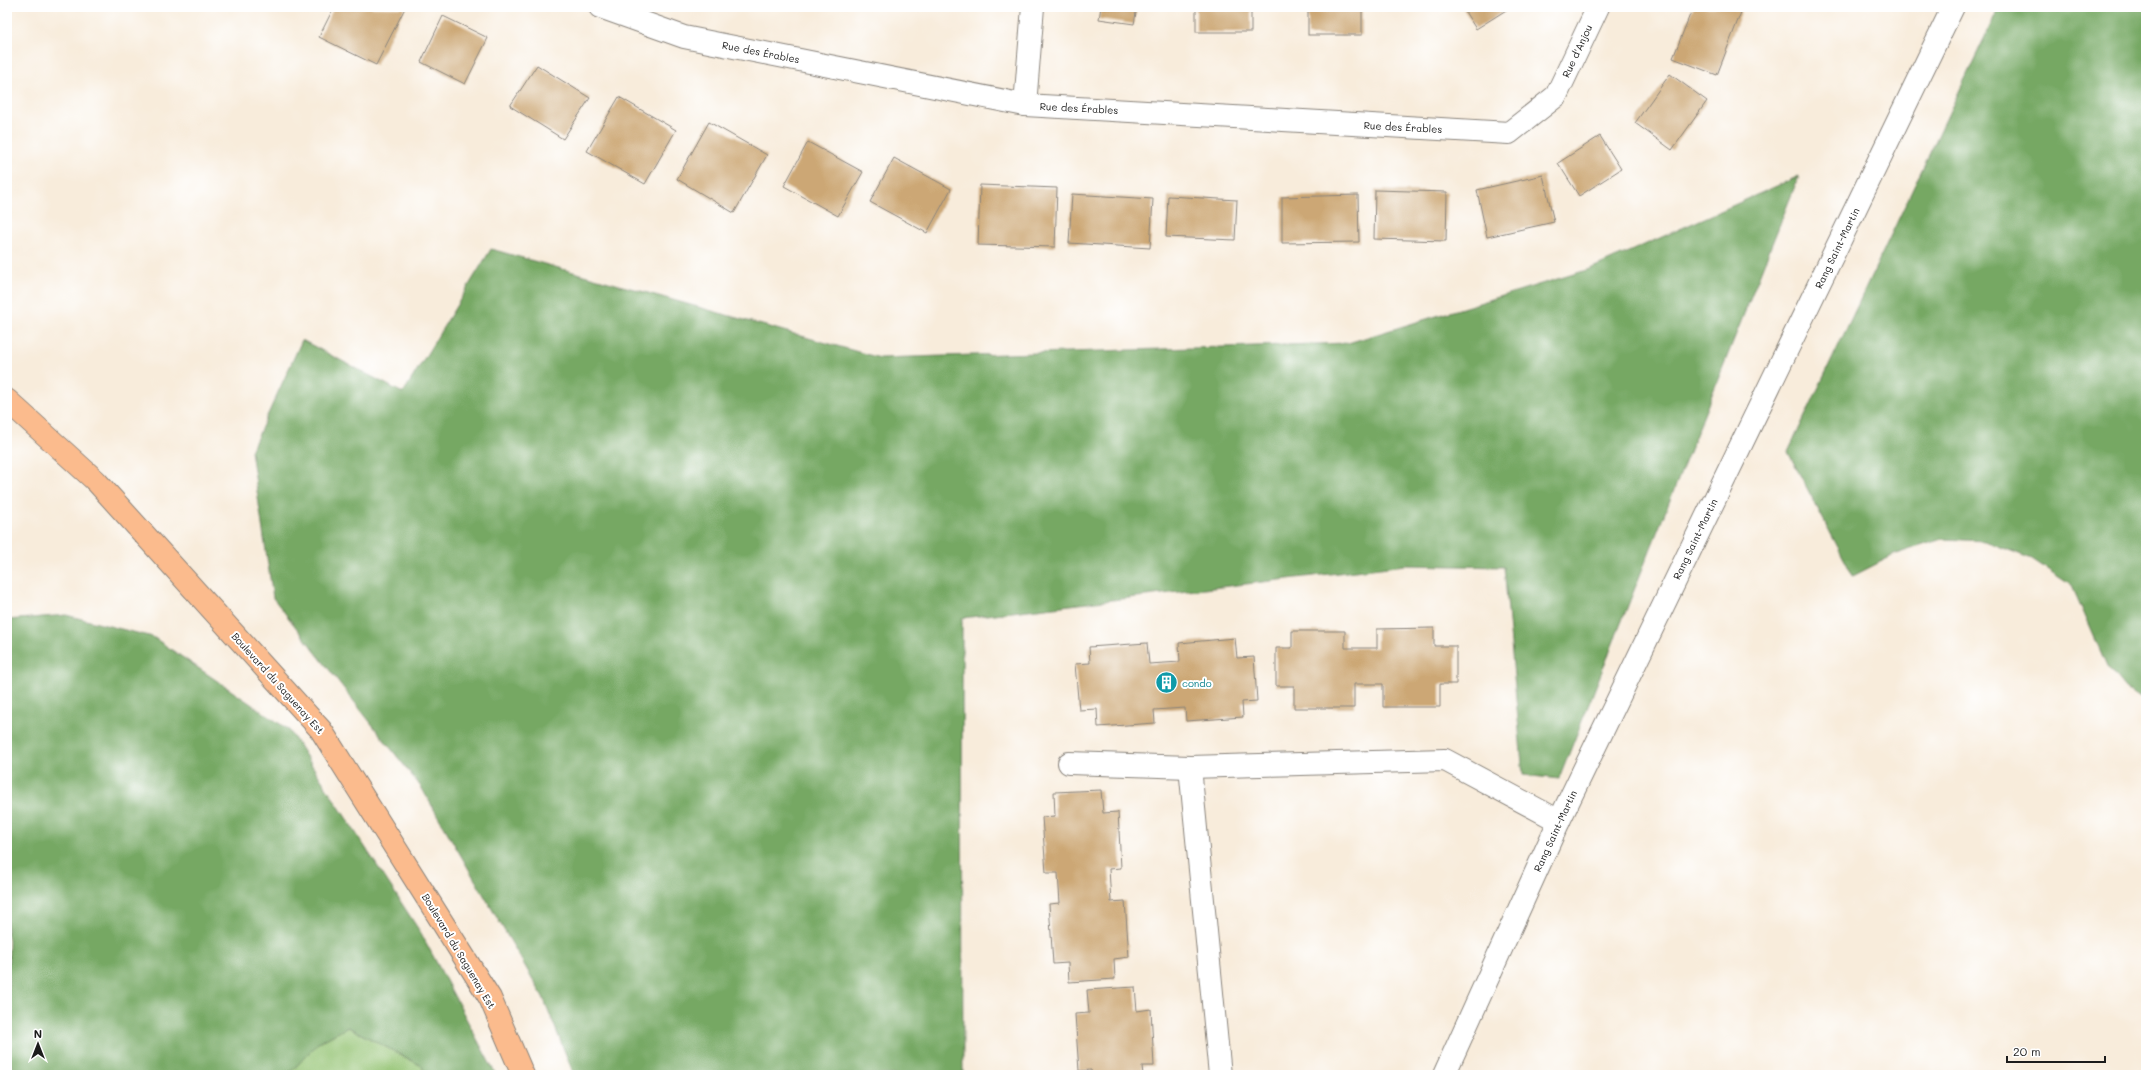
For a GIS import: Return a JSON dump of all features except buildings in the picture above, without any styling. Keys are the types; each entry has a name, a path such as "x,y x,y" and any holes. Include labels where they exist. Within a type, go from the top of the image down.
{"main road":[{"name":"Boulevard du Saguenay Est","path":"7,400 96,481 321,730 490,998 523,1075"}],"street":[{"name":"Rue des Érables","path":"600,7 684,37 1025,105 1509,133 1556,96"},
{"path":"1025,105 1033,7"},
{"name":"Rue d'Anjou","path":"1556,96 1598,7"},
{"name":"Rang Saint-Martin","path":"1444,1075 1559,821 1953,7"},
{"path":"1069,763 1190,767 1445,760 1559,821"},
{"path":"1190,767 1220,1075"}],"green space":[{"path":"1999,7 2146,7 2146,703 2125,688 2107,666 2072,586 2032,559 1985,541 1942,539 1896,554 1853,576 1788,452"},
{"path":"1799,176 1559,779 1523,775 1504,567 1405,565 962,618 963,1075 574,1075 543,997 421,787 273,598 251,451 302,340 403,393 491,249 880,358 1348,343 1590,269"},
{"path":"66,615 153,637 289,730 421,933 496,1075 425,1075 422,1066 348,1027 318,1043 288,1075 13,1075 7,1044 9,940 7,933 7,620"},
{"path":"348,1027 422,1066 425,1075 288,1075 318,1043"}],"place":[{"name":"condo","path":"1166,683"}]}
